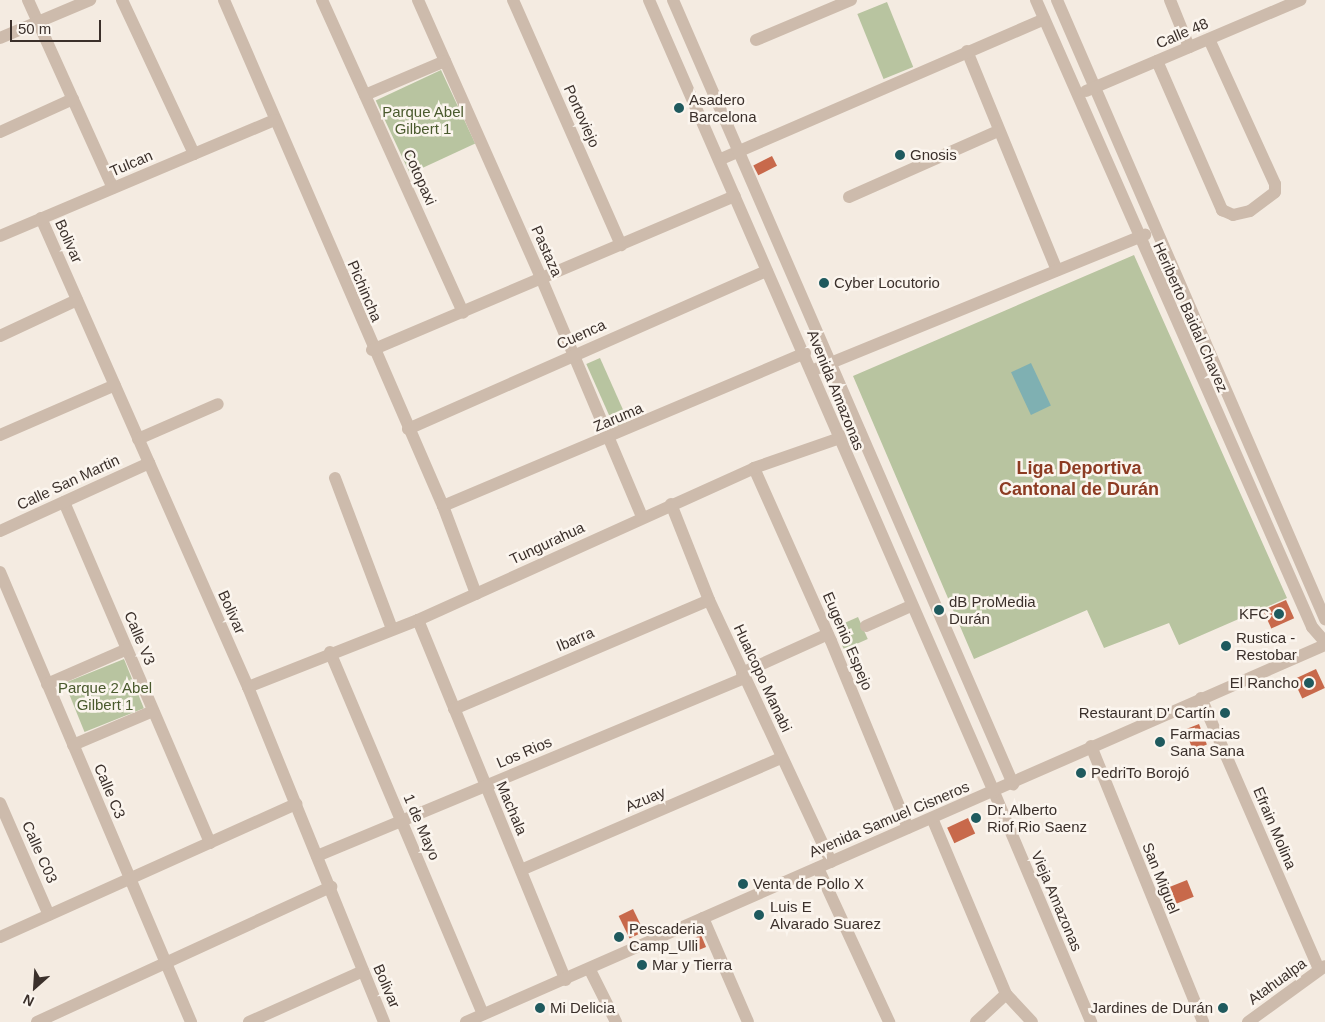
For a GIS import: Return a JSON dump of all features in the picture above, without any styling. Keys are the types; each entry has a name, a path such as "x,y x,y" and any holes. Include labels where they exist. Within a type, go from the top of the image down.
{"street":[{"path":"28,0 114,188"},
{"path":"0,38 90,0"},
{"path":"122,0 194,154"},
{"name":"Cotopaxi","path":"322,0 463,313"},
{"name":"Pastaza","path":"418,0 542,280 642,517"},
{"name":"Portoviejo","path":"513,0 621,245"},
{"name":"Avenida Amazonas","path":"649,0 721,159 839,440 994,792"},
{"name":"Avenida Amazonas","path":"674,0 1013,784"},
{"path":"756,40 851,0"},
{"name":"Heriberto Baidal Chavez","path":"1036,0 1138,237 1312,627 1325,643"},
{"name":"Heriberto Baidal Chavez","path":"1057,0 1154,231 1325,619"},
{"path":"1170,0 1189,47"},
{"name":"Calle 48","path":"1077,95 1300,0"},
{"name":"Pichincha","path":"227,1 372,350 443,506 476,594"},
{"path":"721,159 1044,19"},
{"path":"1157,61 1222,210 1233,215 1250,212 1275,192 1275,184 1209,39"},
{"path":"967,51 998,131 1057,270"},
{"path":"365,96 445,61"},
{"path":"0,132 73,99"},
{"name":"Tulcan","path":"0,236 275,120"},
{"path":"849,197 998,131"},
{"path":"372,350 542,280 735,196"},
{"name":"Bolivar","path":"41,218 248,687 331,886 362,971 384,1022"},
{"path":"811,371 1154,231"},
{"name":"Cuenca","path":"408,429 767,271"},
{"path":"0,336 77,300"},
{"name":"Zaruma","path":"443,506 610,438 804,353"},
{"path":"0,435 115,385"},
{"path":"138,438 218,404"},
{"name":"Tungurahua","path":"248,687 330,652 418,620 670,504 754,468 839,440 860,431"},
{"name":"Calle San Martin","path":"0,531 149,463"},
{"name":"Eugenio Espejo","path":"754,468 828,634 908,828"},
{"path":"334,478 392,629"},
{"name":"Calle V3","path":"64,502 210,843"},
{"name":"Hualcopo Manabi","path":"670,504 743,675 831,862"},
{"name":"Calle C3","path":"0,572 191,1022"},
{"name":"Ibarra","path":"454,709 710,600"},
{"path":"866,626 911,606"},
{"name":"Machala","path":"418,620 566,980"},
{"name":"Los Rios","path":"317,856 743,675 828,634"},
{"name":"Avenida Samuel Cisneros","path":"466,1022 590,970 703,918 1013,784 1092,746 1325,643"},
{"path":"47,684 127,650"},
{"name":"1 de Mayo","path":"330,652 483,1014"},
{"name":"Efrain Molina","path":"1201,698 1322,968"},
{"path":"73,745 153,711"},
{"name":"San Miguel","path":"1092,746 1203,1022"},
{"name":"Azuay","path":"521,870 782,758"},
{"name":"Vieja Amazonas","path":"994,792 1091,1022"},
{"name":"Calle C03","path":"0,804 49,915"},
{"path":"0,937 296,804"},
{"path":"932,818 1006,994 1032,1022"},
{"path":"818,868 889,1022"},
{"path":"37,1022 168,964 331,886"},
{"path":"703,918 748,1022"},
{"name":"Atahualpa","path":"1248,1022 1322,968"},
{"path":"590,970 616,1022"},
{"path":"249,1022 362,971"},
{"path":"976,1022 1006,994"}],"green space":[{"path":"887,2 913,67 884,79 857,14"},
{"name":"Parque Abel Gilbert 1","path":"441,70 475,143 410,174 376,100"},
{"name":"Liga Deportiva Cantonal de Durán","path":"1134,255 1287,598 1179,645 1169,623 1104,648 1087,610 974,659 853,376"},
{"path":"600,358 628,422 615,428 586,364"},
{"path":"858,617 868,639 844,650 834,628"},
{"name":"Parque 2 Abel Gilbert 1","path":"124,659 144,708 85,732 65,683"}],"water":[{"path":"1031,363 1051,406 1031,415 1011,372"}],"building":[{"path":"772,156 777,166 758,175 753,166"},
{"name":"KFC","path":"1286,600 1294,618 1271,628 1263,610"},
{"name":"El Rancho","path":"1316,669 1325,688 1302,699 1293,680"},
{"path":"1199,724 1207,745 1193,750 1185,729"},
{"path":"968,818 975,833 954,843 947,828"},
{"path":"1187,880 1194,897 1165,908 1158,892"},
{"path":"633,909 644,931 630,938 619,916"},
{"path":"701,935 706,947 697,951 692,939"}],"place":[{"name":"Asadero Barcelona","path":"679,108"},
{"name":"Gnosis","path":"900,155"},
{"name":"Cyber Locutorio","path":"824,283"},
{"name":"dB ProMedia Durán","path":"939,610"},
{"name":"KFC","path":"1279,614"},
{"name":"Rustica - Restobar","path":"1226,646"},
{"name":"El Rancho","path":"1309,683"},
{"name":"Restaurant D' Cartín","path":"1225,713"},
{"name":"Farmacias Sana Sana","path":"1160,742"},
{"name":"PedriTo Borojó","path":"1081,773"},
{"name":"Dr. Alberto Riof Rio Saenz","path":"976,818"},
{"name":"Venta de Pollo X","path":"743,884"},
{"name":"Luis E Alvarado Suarez","path":"759,915"},
{"name":"Pescaderia Camp_Ulli","path":"619,937"},
{"name":"Mar y Tierra","path":"642,965"},
{"name":"Mi Delicia","path":"540,1008"},
{"name":"Jardines de Durán","path":"1223,1008"}],"district":[{"name":"Liga Deportiva Cantonal de Durán","path":"1079,479"}]}
